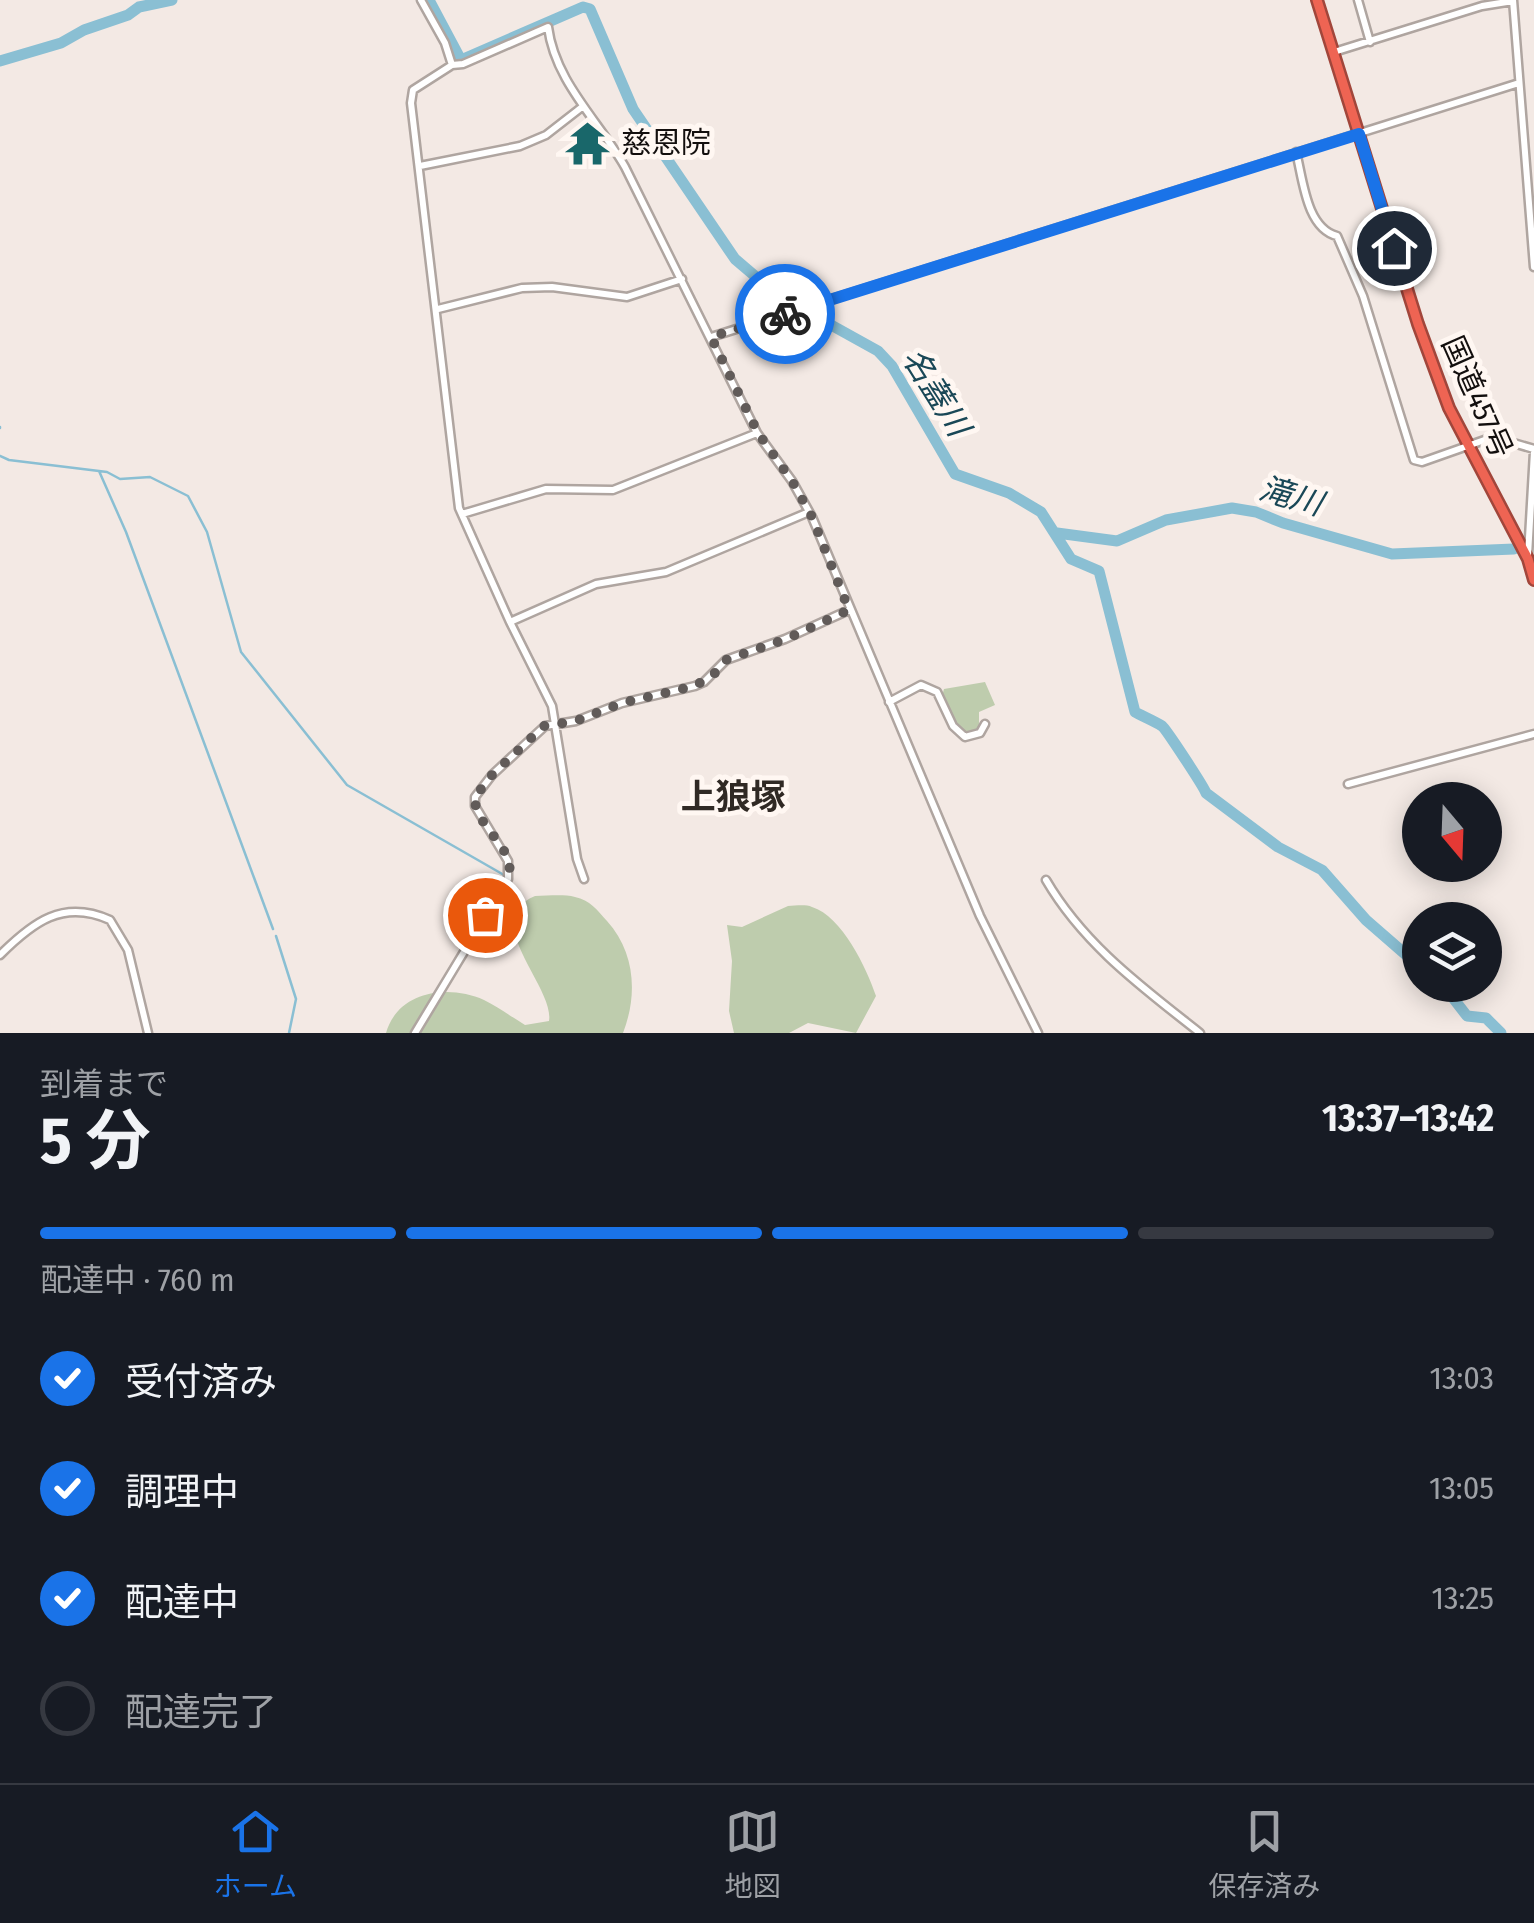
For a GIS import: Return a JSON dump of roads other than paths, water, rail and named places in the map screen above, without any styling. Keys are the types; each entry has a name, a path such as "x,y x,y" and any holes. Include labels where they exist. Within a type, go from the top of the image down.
{"highway":[{"name":"国道457号","path":"1317,0 1418,324 1449,408 1528,559 1534,580"}],"street":[{"path":"422,0 445,43 452,66"},
{"path":"1358,0 1370,42"},
{"path":"1334,52 1482,6 1513,1 1534,267"},
{"path":"584,879 555,722 545,689 462,514 411,103 414,90 452,66 548,27 555,56 582,108 603,128 758,433 809,512 980,916 1038,1033"},
{"path":"711,337 1519,83"},
{"path":"420,166 520,146 546,135 582,108"},
{"path":"1520,109 1534,108"},
{"path":"1296,152 1316,221 1326,233 1338,236 1364,296 1414,460 1422,462 1493,437 1534,450 1528,559"},
{"path":"438,310 522,288 626,297 682,279"},
{"path":"462,514 535,490 613,490 758,433"},
{"path":"510,622 607,581 666,572 809,512"},
{"path":"415,1033 508,879 508,861 476,810 475,797 492,775 544,726 576,721 622,703 695,686 714,674 726,660 786,639 849,610"},
{"path":"889,702 921,686 938,692 958,734 965,737 980,733 985,724"},
{"path":"1348,784 1534,734"},
{"path":"1046,880 1077,927 1101,952 1200,1033"},
{"path":"0,955 52,915 76,912 110,920 128,950 148,1033"}],"waterway":[{"name":"名蓋川","path":"0,61 61,43 139,7 172,0"},
{"name":"名蓋川","path":"429,0 461,60 583,7 590,9 633,109 735,259 777,295 878,351 892,366 955,474 1009,493 1041,512 1071,559 1099,571 1135,712 1162,726 1206,793 1278,847 1322,870 1366,920 1402,951"},
{"path":"0,456 99,471 126,532 273,929"},
{"path":"99,471 120,479 150,477 188,496 207,532 241,652 347,785 504,875"},
{"name":"滝川","path":"1057,533 1117,541 1166,520 1232,508 1392,554 1514,549"},
{"path":"276,936 296,999 289,1033"},
{"name":"名蓋川","path":"1456,1002 1467,1016 1486,1018 1501,1033"}],"place":[{"name":"慈恩院","path":"588,143"}],"district":[{"name":"上狼塚","path":"733,797"}]}
